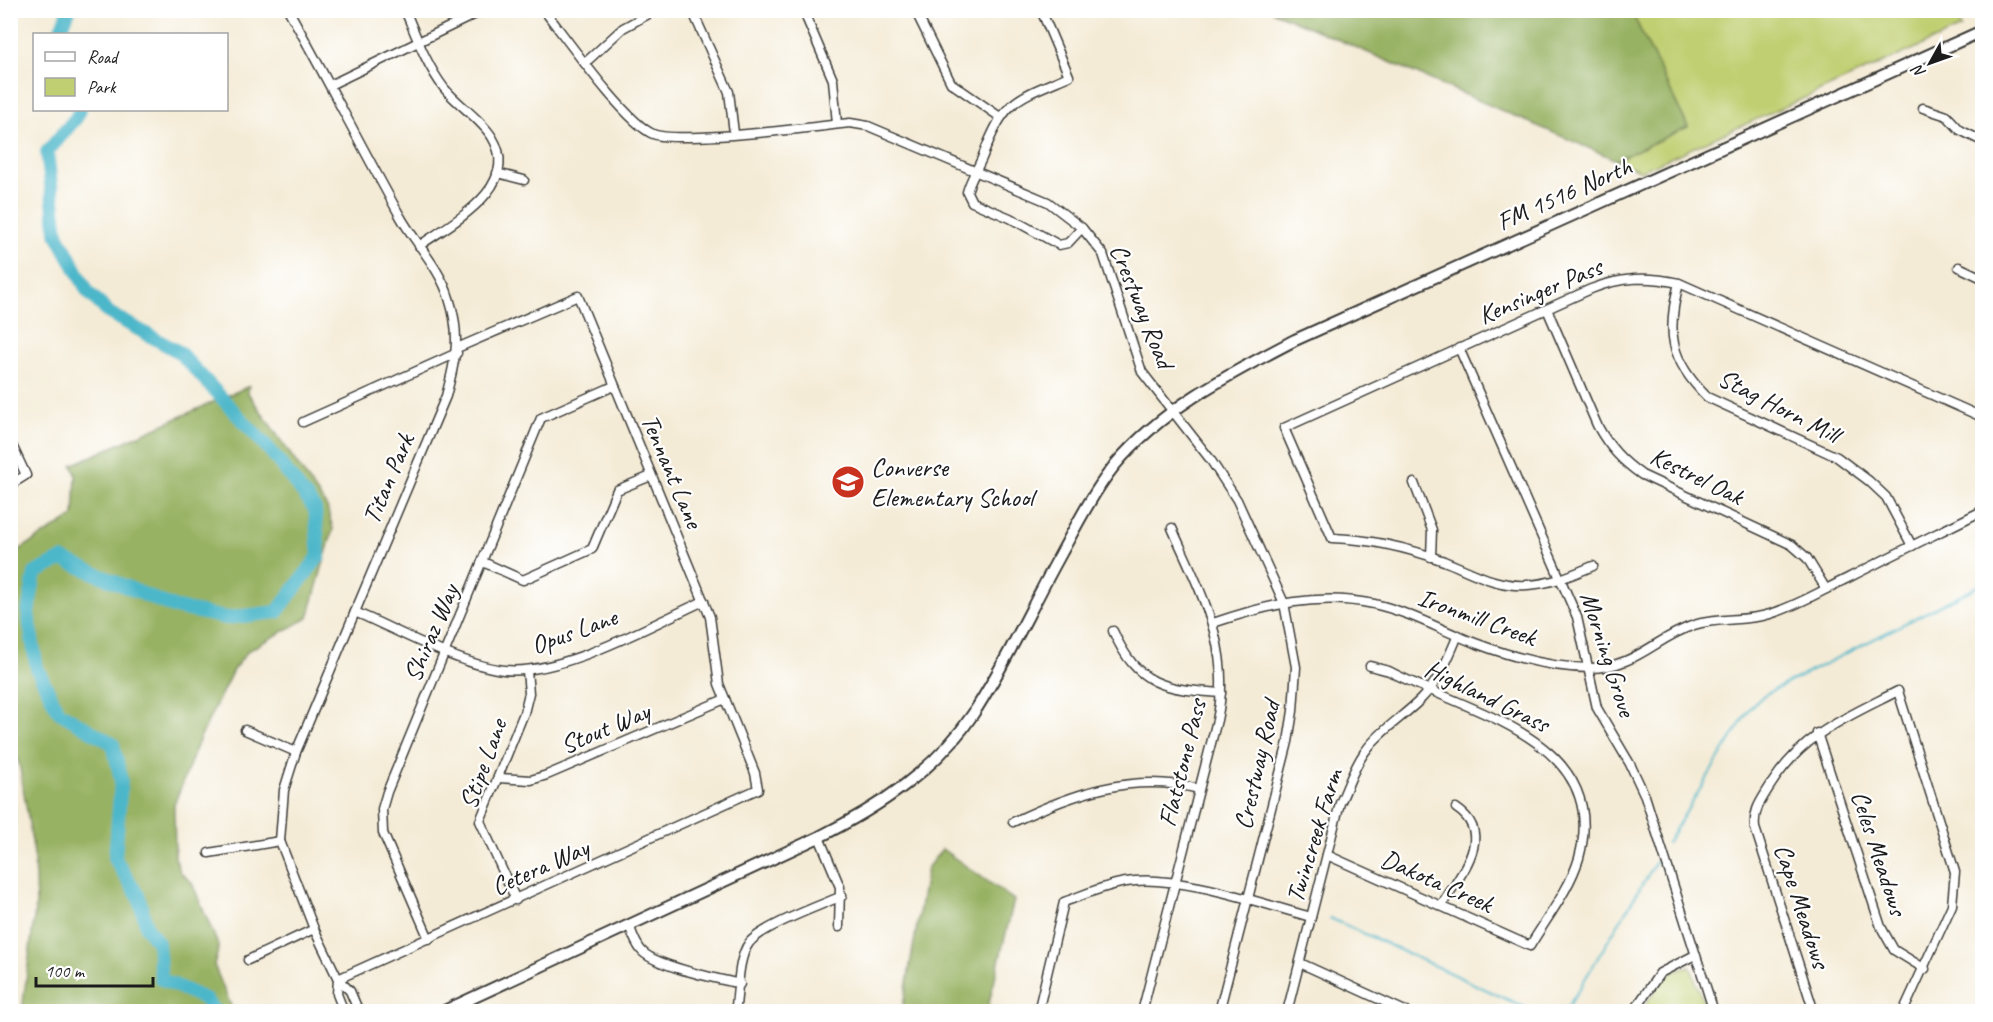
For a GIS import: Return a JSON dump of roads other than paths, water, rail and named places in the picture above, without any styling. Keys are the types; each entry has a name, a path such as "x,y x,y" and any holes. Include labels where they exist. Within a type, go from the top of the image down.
{"main road":[{"name":"FM 1516 North","path":"442,1011 819,837 880,805 941,752 978,706 1098,489 1126,453 1172,412 1212,384 1295,340 1983,31"}],"street":[{"path":"405,10 443,87 492,137 498,158 497,173 488,195 419,246"},
{"path":"330,85 484,10"},
{"name":"Crestway Road","path":"544,10 634,121 654,135 669,137 850,123 868,126 976,174 1048,202 1082,228 1096,245 1109,267 1142,372 1210,459 1237,500 1284,603 1296,667 1293,711 1219,1011"},
{"path":"585,63 623,28 656,10"},
{"path":"692,10 729,92 734,133"},
{"path":"803,10 833,80 837,124"},
{"path":"915,10 951,83 1000,117"},
{"path":"1041,10 1069,76 1021,97 1000,117 967,192 972,202 1010,218 1059,245 1068,243 1082,228"},
{"name":"Titan Park","path":"289,11 401,218 449,296 458,337 446,396 296,752 284,790 280,841 314,929 338,980"},
{"path":"1923,108 1947,116 1960,130 1983,141"},
{"path":"497,173 524,180"},
{"path":"1959,267 1983,278"},
{"name":"Kensinger Pass","path":"1431,557 1371,541 1332,538 1284,428 1613,281 1641,278 1679,283 1983,417"},
{"name":"Stag Horn Mill","path":"1679,283 1671,326 1681,367 1691,381 1707,397 1837,458 1869,481 1886,497 1912,546"},
{"name":"Tennant Lane","path":"457,350 578,296 704,601 714,635 717,672 724,699 755,773 758,789"},
{"name":"Kestrel Oak","path":"1547,309 1598,425 1620,458 1642,475 1792,545 1807,558 1826,589"},
{"name":"Morning Grove","path":"1459,348 1582,630 1595,703 1601,718 1630,764 1645,796 1714,1011"},
{"path":"303,422 457,350"},
{"name":"Shiraz Way","path":"429,939 389,850 381,819 387,792 541,418 614,386"},
{"path":"10,441 26,475 10,485"},
{"path":"483,562 523,580 592,549 617,489 651,476"},
{"path":"1414,483 1432,530 1431,557 1503,584 1531,585 1561,579 1593,566"},
{"name":"Ironmill Creek","path":"1213,623 1259,608 1284,603 1317,599 1372,603 1414,616 1458,636 1515,657 1560,666 1590,668 1624,663 1679,631 1696,624 1770,614 1826,589 1983,511"},
{"name":"Flatstone Pass","path":"1142,1011 1221,693 1220,649 1213,623 1172,528"},
{"name":"Opus Lane","path":"355,612 445,651 495,669 527,671 568,661 704,601"},
{"path":"1113,631 1131,664 1154,682 1174,689 1221,693"},
{"name":"Twincreek Farm","path":"1287,1011 1340,803 1359,759 1387,726 1429,690 1440,675 1458,636"},
{"name":"Highland Grass","path":"1370,666 1429,690 1539,742 1562,765 1577,792 1583,829 1579,858 1530,946"},
{"name":"Stipe Lane","path":"516,900 480,821 527,702 527,671"},
{"path":"1817,733 1898,691 1955,872 1952,905 1925,969 1903,1011"},
{"name":"Stout Way","path":"499,777 531,780 547,775 724,699"},
{"path":"246,730 296,752"},
{"name":"Cape Meadows","path":"1814,1011 1755,828 1754,813 1784,766 1817,733"},
{"name":"Celes Meadows","path":"1817,733 1881,927 1894,950 1925,969"},
{"path":"1012,822 1058,801 1108,787 1157,784 1198,789"},
{"name":"Cetera Way","path":"338,980 758,789"},
{"path":"1441,906 1475,848 1473,826 1456,808"},
{"path":"819,837 836,875 842,896 839,927"},
{"path":"209,853 280,841"},
{"name":"Dakota Creek","path":"1327,855 1530,946"},
{"path":"1038,1011 1064,902 1125,882 1155,880 1247,899 1311,917"},
{"path":"735,1011 743,957 749,943 756,935 842,896"},
{"path":"629,924 642,951 650,957 700,975 740,984"},
{"path":"248,960 314,929"},
{"path":"1633,1011 1660,973 1695,955"},
{"path":"1300,963 1407,1011"},
{"path":"338,980 337,994 344,1011"},
{"path":"338,980 350,991 359,1011"}],"waterway":[{"path":"59,33 69,10"},
{"path":"80,111 47,152 57,234 88,292 109,313 179,352 269,449 315,509 319,556 277,612 226,618 173,607 62,559 35,573 28,613 37,669 59,712 113,744 121,780 115,859 139,897 147,928 158,943 161,979 205,999 215,1012"},
{"path":"1667,843 1750,708 1764,695 1982,584"},
{"path":"1565,1012 1657,860"},
{"path":"1330,918 1535,1012"}],"place":[{"name":"Converse Elementary School","path":"848,482"}]}
